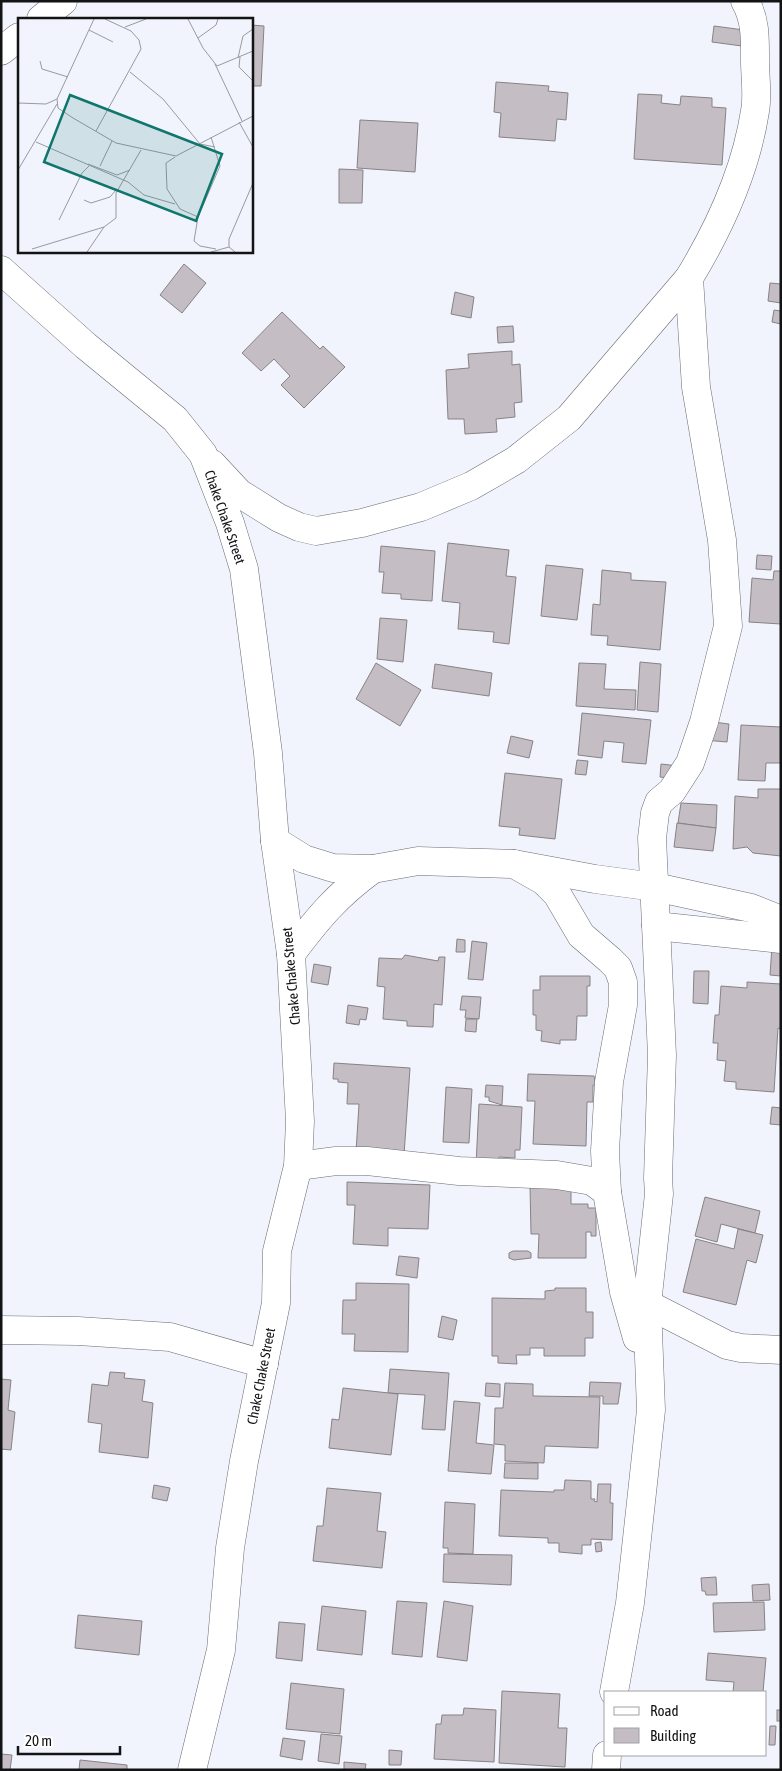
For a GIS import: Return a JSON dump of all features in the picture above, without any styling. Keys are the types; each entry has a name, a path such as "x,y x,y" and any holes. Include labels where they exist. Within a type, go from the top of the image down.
{"street":[{"path":"42,18 63,1"},
{"path":"203,454 239,493 279,518 316,531 362,523 421,507 471,486 516,460 569,418 689,278 705,252 726,208 745,155 756,109 755,29 750,10 745,1"},
{"path":"1,51 18,38"},
{"name":"Chake Chake Street","path":"1,270 86,346 175,419 203,454 230,523 244,569 268,753 275,841 291,954 300,1121 298,1166 277,1251 276,1303 230,1548 221,1650 192,1770"},
{"path":"614,1691 631,1593 651,1410 647,1304 659,1194 662,1055 652,838 655,813 659,802 672,791 690,763 712,697 728,626 722,540 696,387 689,278"},
{"path":"275,841 304,859 333,868 373,869 418,861 514,864 595,879 655,887 751,908 781,920"},
{"path":"514,864 544,881 556,894 581,935 618,968 623,982 623,1005 609,1082 606,1151 607,1192 624,1292 650,1382"},
{"path":"291,954 326,909 344,891 373,869"},
{"path":"656,926 781,939"},
{"path":"298,1166 336,1161 367,1161 459,1170 557,1175 592,1181 607,1192"},
{"path":"647,1304 727,1345 741,1348 781,1350"},
{"path":"1,1330 78,1331 170,1337 264,1364"},
{"path":"606,1770 607,1756"}],"building":[{"path":"252,25 264,26 261,86 252,86"},
{"path":"714,26 744,30 742,46 712,42"},
{"path":"496,82 549,86 548,91 568,93 566,120 557,119 555,141 499,137 501,113 494,112"},
{"path":"638,94 662,95 661,103 680,105 681,96 712,98 712,107 726,108 722,165 634,159"},
{"path":"360,120 418,123 415,172 357,168"},
{"path":"339,169 363,170 362,203 339,203"},
{"path":"184,264 206,283 182,313 160,295"},
{"path":"770,283 781,284 781,303 768,301"},
{"path":"455,292 474,297 471,318 451,314"},
{"path":"774,310 781,311 781,324 772,322"},
{"path":"282,312 320,349 323,346 345,367 304,408 281,385 290,376 274,359 261,371 242,353"},
{"path":"513,326 514,342 498,343 497,327"},
{"path":"512,351 512,365 520,364 522,402 514,403 515,417 496,419 497,432 465,434 464,419 448,419 446,370 469,368 468,354"},
{"path":"448,543 509,550 506,576 516,577 509,644 493,642 494,632 458,629 460,603 442,601"},
{"path":"381,546 435,551 432,601 401,599 401,594 382,593 384,572 379,572"},
{"path":"757,555 772,556 771,570 756,569"},
{"path":"546,565 583,569 577,620 541,616"},
{"path":"602,570 631,573 631,580 666,582 660,650 607,645 608,636 591,635 593,604 600,605"},
{"path":"774,571 781,571 781,624 749,622 752,578 773,580"},
{"path":"380,618 407,620 403,662 377,659"},
{"path":"640,662 661,664 658,712 637,710"},
{"path":"376,663 421,690 400,726 356,699"},
{"path":"579,663 606,664 604,689 636,690 635,710 576,706"},
{"path":"435,664 492,673 489,696 432,688"},
{"path":"582,713 651,720 646,764 622,762 624,743 604,741 602,758 578,755"},
{"path":"706,721 729,724 727,742 704,740"},
{"path":"741,725 781,727 781,763 766,763 765,781 738,780"},
{"path":"511,736 533,741 529,758 507,753"},
{"path":"577,760 588,761 586,775 575,774"},
{"path":"661,764 679,766 677,779 660,777"},
{"path":"505,773 562,779 555,839 519,835 520,828 499,826"},
{"path":"758,789 781,789 781,856 753,853 747,847 733,849 735,796 758,798"},
{"path":"681,803 717,805 716,828 678,823"},
{"path":"677,823 716,828 713,851 674,847"},
{"path":"457,939 465,940 465,952 456,952"},
{"path":"472,941 487,943 483,980 468,979"},
{"path":"772,946 781,947 781,976 770,975"},
{"path":"405,955 438,961 439,957 445,957 442,1005 434,1004 433,1027 407,1026 407,1021 383,1019 385,987 377,986 379,958 402,959"},
{"path":"314,964 331,967 328,985 311,982"},
{"path":"694,971 709,971 708,1004 693,1003"},
{"path":"540,976 590,976 590,986 587,986 587,1016 577,1016 576,1040 560,1040 560,1044 541,1041 542,1031 536,1030 536,1015 533,1015 533,990 540,990"},
{"path":"747,982 781,984 781,1029 778,1028 774,1092 736,1089 736,1082 724,1081 726,1061 717,1060 718,1043 713,1043 715,1015 719,1015 721,986 747,988"},
{"path":"462,996 481,997 479,1019 465,1018 466,1010 460,1010"},
{"path":"348,1005 368,1008 366,1020 360,1019 359,1025 346,1023"},
{"path":"466,1019 477,1019 476,1032 465,1031"},
{"path":"334,1063 410,1068 404,1155 356,1152 359,1104 347,1104 348,1083 338,1082 338,1079 333,1079"},
{"path":"528,1074 594,1076 596,1085 593,1085 593,1102 587,1102 586,1146 533,1144 535,1101 527,1101"},
{"path":"486,1085 503,1086 502,1105 489,1101 489,1097 485,1097"},
{"path":"446,1087 472,1089 469,1143 443,1142"},
{"path":"479,1104 522,1107 520,1150 515,1150 515,1158 499,1157 498,1167 476,1165"},
{"path":"772,1107 781,1108 781,1125 770,1124"},
{"path":"347,1182 430,1185 428,1229 388,1228 388,1246 353,1244 355,1205 347,1205"},
{"path":"530,1186 571,1186 571,1204 588,1204 588,1208 596,1208 596,1236 591,1236 591,1232 586,1232 586,1258 538,1258 539,1234 531,1234"},
{"path":"705,1197 760,1211 755,1233 721,1224 717,1242 695,1236"},
{"path":"738,1229 763,1235 756,1263 747,1260 736,1305 683,1292 696,1239 734,1249"},
{"path":"513,1251 528,1251 531,1253 531,1258 514,1260 509,1258 509,1253"},
{"path":"399,1256 419,1258 417,1278 396,1275"},
{"path":"356,1283 409,1284 408,1352 354,1351 355,1334 342,1334 343,1300 356,1300"},
{"path":"555,1288 586,1288 586,1312 593,1312 593,1338 585,1338 585,1356 544,1356 544,1348 530,1348 530,1355 516,1355 517,1364 498,1363 498,1356 492,1356 492,1298 545,1299 545,1291 555,1290"},
{"path":"442,1316 457,1320 453,1340 438,1337"},
{"path":"390,1369 449,1373 445,1430 422,1429 425,1395 388,1393"},
{"path":"110,1372 125,1373 124,1378 145,1380 142,1401 153,1403 148,1458 99,1452 102,1424 88,1422 92,1384 108,1386"},
{"path":"1,1379 11,1380 8,1410 15,1412 11,1450 1,1449"},
{"path":"590,1382 621,1383 618,1404 603,1404 603,1396 589,1396"},
{"path":"486,1383 500,1384 500,1397 485,1396"},
{"path":"505,1383 533,1384 533,1396 600,1397 598,1448 545,1446 544,1463 505,1461 505,1445 494,1444 495,1408 503,1408"},
{"path":"343,1388 398,1394 391,1455 329,1448 332,1419 339,1420"},
{"path":"454,1401 480,1403 476,1443 494,1445 491,1474 448,1471"},
{"path":"505,1463 538,1463 538,1479 504,1478"},
{"path":"565,1480 591,1481 591,1499 595,1499 594,1501 597,1502 598,1484 611,1484 610,1503 613,1503 612,1540 591,1539 591,1545 582,1545 582,1554 559,1552 559,1543 548,1543 548,1538 499,1536 501,1490 554,1492 554,1490 564,1490"},
{"path":"154,1485 170,1488 167,1501 152,1498"},
{"path":"327,1488 381,1493 377,1531 386,1532 382,1568 313,1561 317,1526 323,1526"},
{"path":"445,1502 475,1504 473,1554 448,1553 448,1548 443,1548"},
{"path":"601,1542 602,1551 596,1552 595,1543"},
{"path":"444,1554 512,1555 511,1585 443,1582"},
{"path":"716,1577 717,1595 706,1595 705,1591 702,1591 701,1578"},
{"path":"769,1584 770,1600 753,1601 752,1585"},
{"path":"397,1601 427,1603 422,1657 392,1654"},
{"path":"444,1601 473,1606 467,1661 437,1657"},
{"path":"764,1602 765,1630 714,1632 713,1603"},
{"path":"322,1606 366,1611 362,1655 317,1650"},
{"path":"78,1615 142,1621 139,1655 75,1648"},
{"path":"279,1622 305,1624 302,1661 276,1658"},
{"path":"708,1653 766,1658 763,1691 733,1691 734,1682 706,1680"},
{"path":"291,1683 344,1689 340,1734 286,1729"},
{"path":"502,1691 560,1694 558,1728 567,1728 565,1767 499,1763"},
{"path":"464,1708 496,1710 494,1762 434,1759 436,1724 441,1724 442,1715 463,1715"},
{"path":"777,1710 781,1710 781,1721 777,1721"},
{"path":"770,1726 776,1726 775,1745 769,1745"},
{"path":"321,1734 342,1736 339,1764 318,1761"},
{"path":"283,1738 305,1741 302,1760 280,1756"},
{"path":"389,1750 402,1751 401,1765 389,1765"},
{"path":"1,1754 12,1755 10,1770 1,1770"},
{"path":"80,1760 127,1765 127,1770 79,1770"},
{"path":"344,1762 366,1764 365,1770 344,1770"}]}
